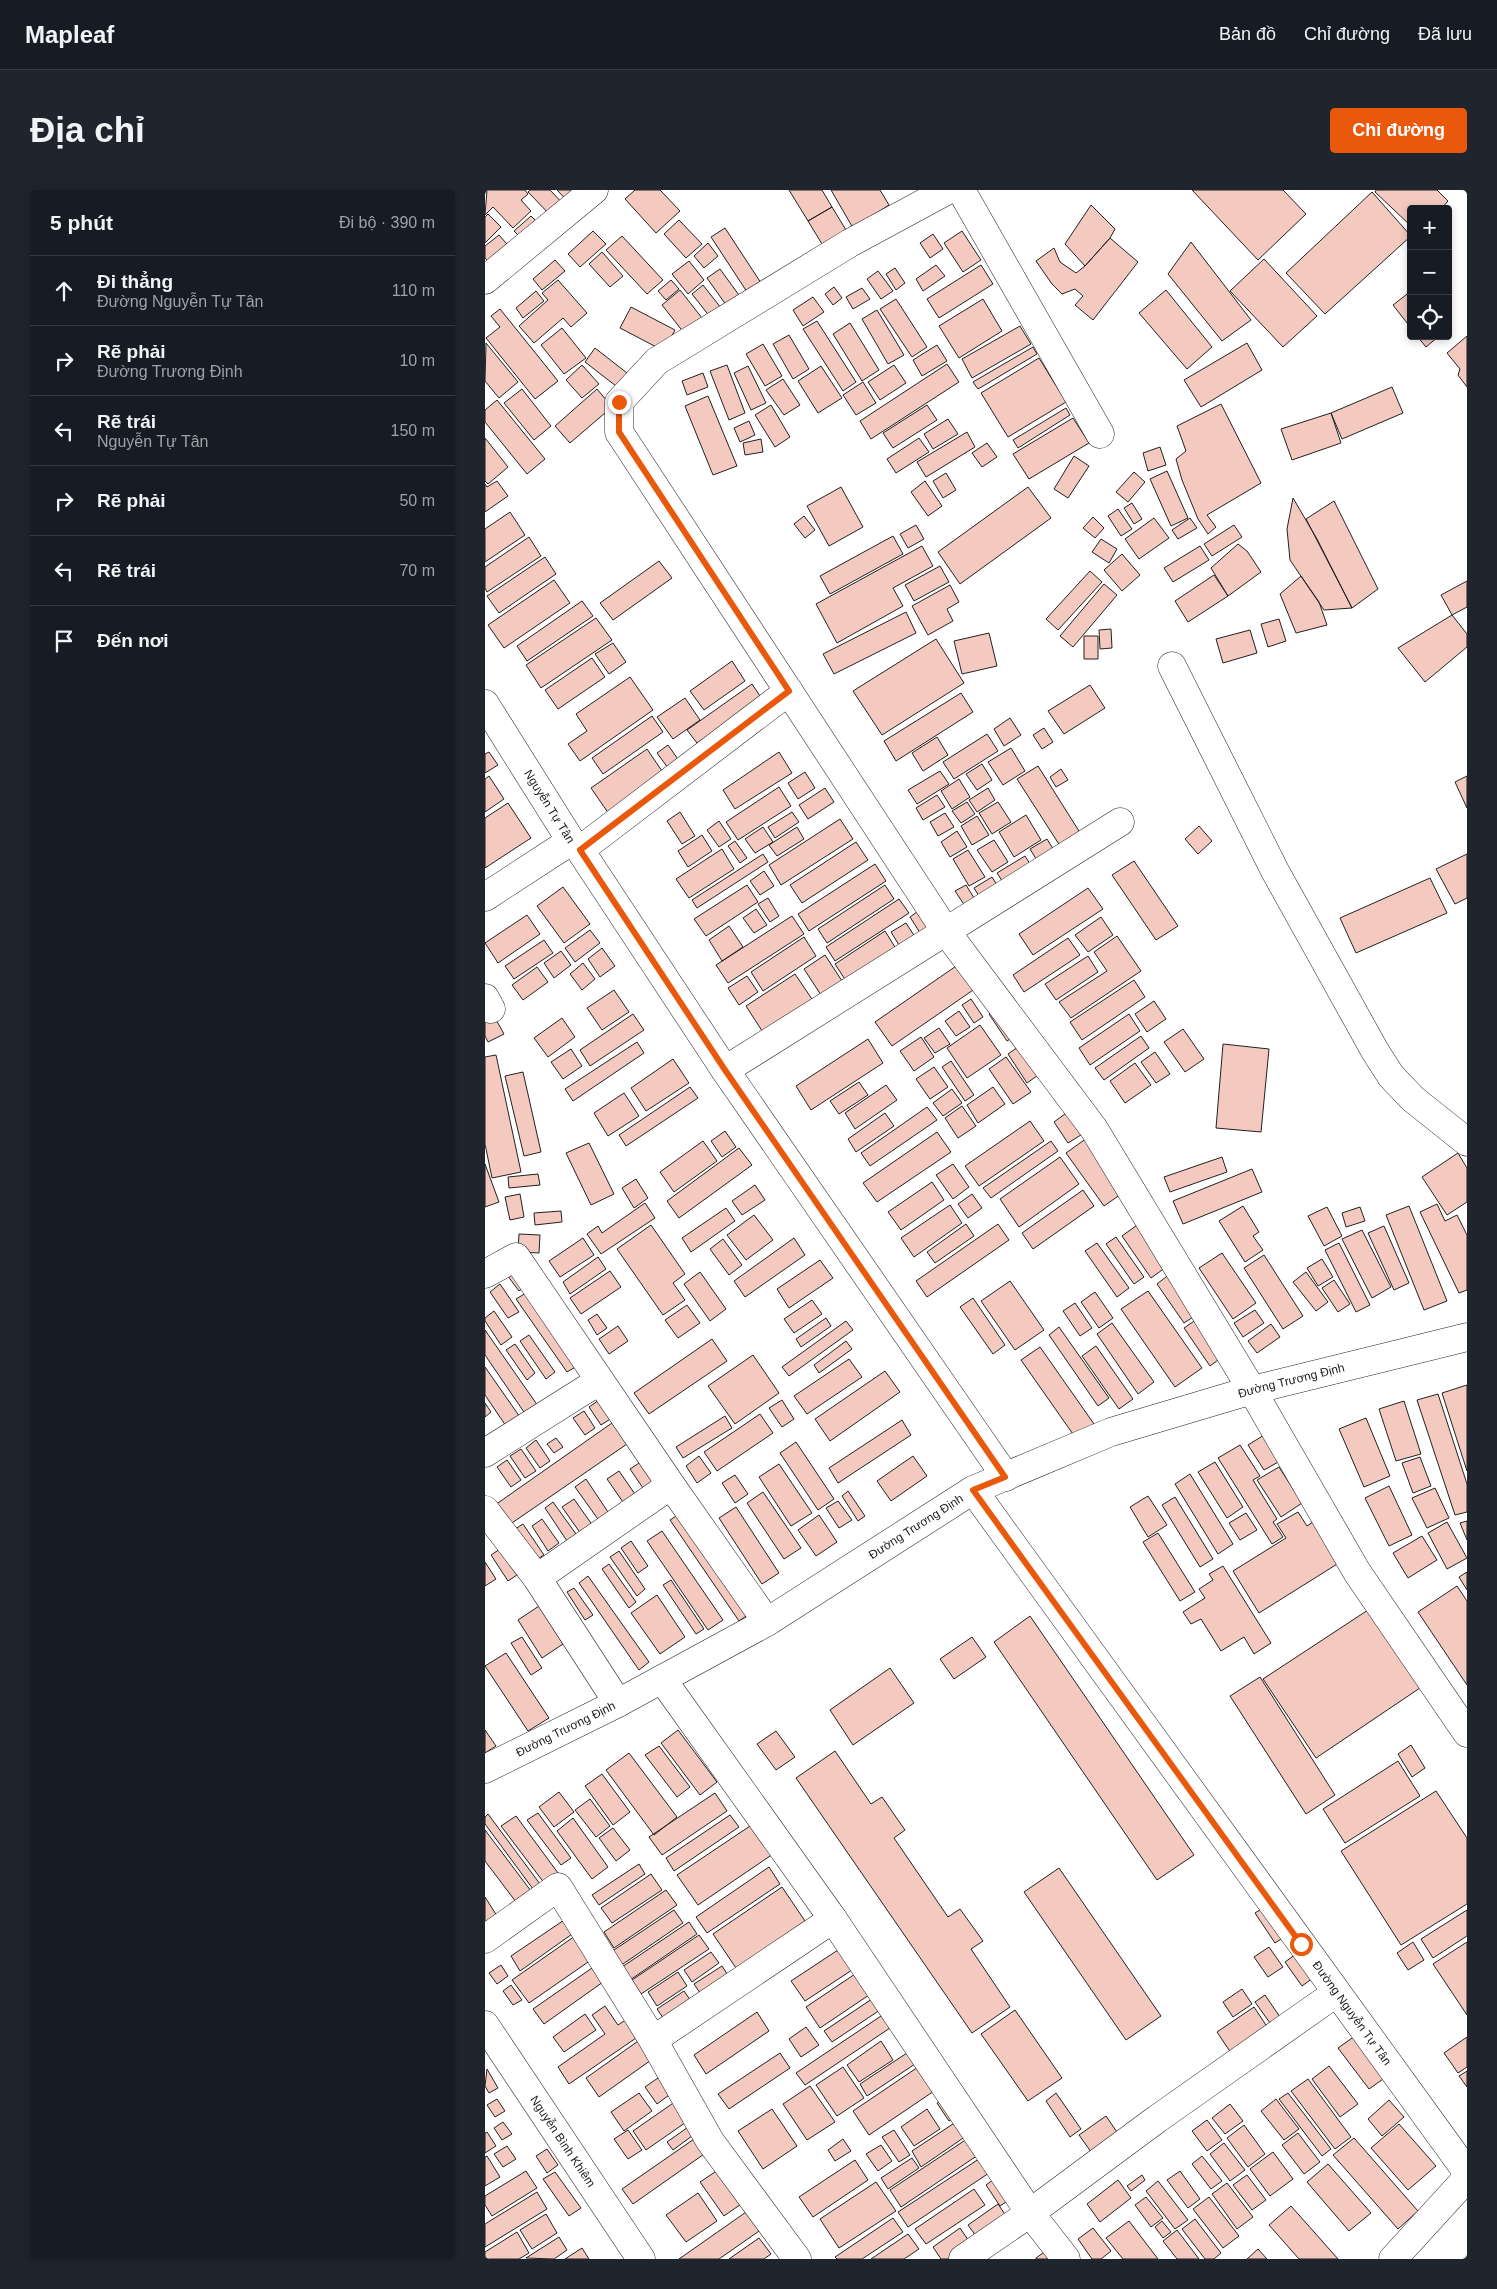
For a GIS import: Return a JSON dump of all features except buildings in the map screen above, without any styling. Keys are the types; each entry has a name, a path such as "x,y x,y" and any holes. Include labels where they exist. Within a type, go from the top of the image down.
{"street":[{"path":"485,280 594,190"},
{"path":"948,190 851,243 657,361 619,402 619,432 945,930 1094,1129 1252,1390 1357,1572 1467,1733"},
{"path":"961,190 1100,434"},
{"path":"1171,666 1275,871 1375,1051 1391,1076 1407,1093 1467,1142"},
{"path":"485,897 576,845 789,691"},
{"name":"Nguyễn Tự Tân","path":"485,704 725,1070 1005,1477"},
{"path":"725,1070 945,930 1120,822"},
{"path":"485,1274 516,1257 599,1381 767,1622"},
{"name":"Đường Trương Định","path":"485,1769 618,1703 767,1622 973,1490 1111,1432 1252,1390 1467,1337"},
{"path":"485,1453 599,1381"},
{"path":"537,1578 671,1485"},
{"name":"Đường Nguyễn Tự Tân","path":"973,1490 1467,2172"},
{"path":"485,1510 537,1578 618,1703"},
{"path":"662,1679 833,1919 1030,2213 1067,2259"},
{"path":"485,1940 558,1887 653,2040 710,2141 797,2259"},
{"path":"653,2040 833,1919"},
{"path":"963,2259 1336,1993"},
{"name":"Nguyễn Bình Khiêm","path":"485,2025 641,2259"},
{"path":"1393,2259 1467,2178"}],"route":[{"path":"619,402 619,432 789,691 580,850 725,1070 1005,1477 973,1490 1301,1944"}]}
